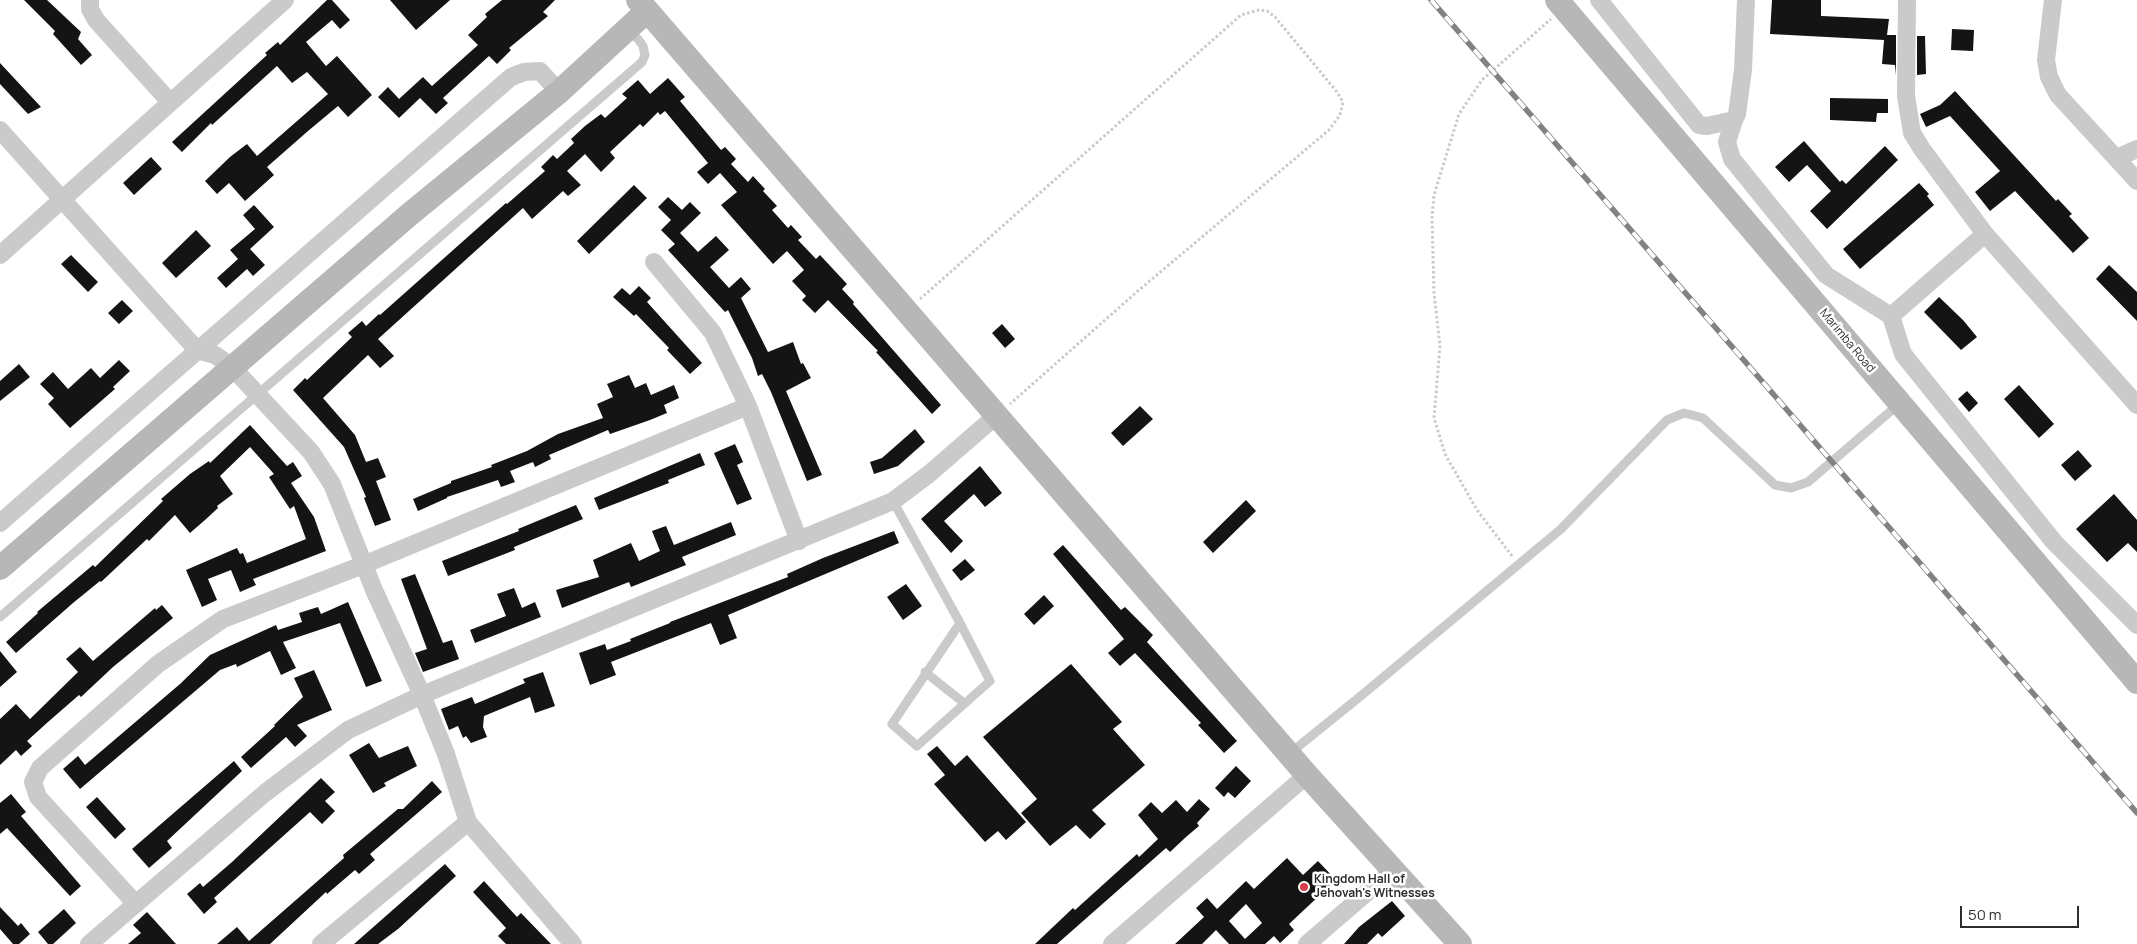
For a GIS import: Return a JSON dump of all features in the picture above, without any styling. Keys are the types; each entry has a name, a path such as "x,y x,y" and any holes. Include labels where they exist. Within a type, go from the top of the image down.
{"street":[{"path":"90,0 90,9 96,20 170,102"},
{"path":"0,255 285,0"},
{"path":"1599,0 1700,124 1707,126 1734,120"},
{"path":"1746,0 1745,59 1739,100 1727,142 1732,159 1826,275 1891,316 1903,354 2054,542 2137,625"},
{"path":"1907,0 1906,96 1912,133 1985,234 2137,405"},
{"path":"2053,0 2046,60 2049,77 2058,95 2137,182"},
{"name":"Marimba Road","path":"1560,4 2137,682"},
{"path":"0,568 231,366 410,214 559,92 627,31 642,5 1307,775 1460,944"},
{"path":"0,523 511,77 524,72 540,71 559,92"},
{"path":"0,130 197,350 215,355 231,366 311,452 332,484 363,565 422,695 446,754 468,822 573,944"},
{"path":"2117,158 2137,149"},
{"path":"1891,316 1985,234"},
{"path":"654,262 713,333 748,406 799,541"},
{"path":"136,904 38,797 33,782 40,768 158,664 223,619 363,565 748,406"},
{"path":"89,944 266,793 348,730 422,695 893,502 929,474 997,414"},
{"path":"1112,944 1307,775"},
{"path":"321,944 468,822"},
{"path":"1307,944 1394,870"}],"lane":[{"path":"0,617 642,62 645,55 643,46 638,39 627,31"},
{"path":"1289,754 1561,528 1667,420 1684,413 1703,418 1775,485 1791,488 1808,482 1900,404"},
{"path":"893,502 960,623 990,681 917,746 892,724 960,623"},
{"path":"926,672 964,703"}],"path":[{"path":"1519,564 1477,510 1445,454 1434,418 1440,346 1434,293 1432,217 1434,195 1459,114 1491,70 1560,4"},
{"path":"906,311 1241,15 1259,10 1268,11 1275,17 1337,92 1343,102 1340,115 1329,130 997,414"}],"building":[{"path":"24,0 47,0 81,32 78,39 92,55 81,65 53,34 55,31"},
{"path":"327,0 332,0 350,20 340,29 332,20 306,42 326,66 337,56 372,95 348,117 338,106 308,131 267,167 274,175 245,201 229,183 217,194 205,181 230,157 247,144 257,156 328,94 307,72 292,83 277,66 212,125 211,123 182,152 172,142 267,55 265,53 278,42 280,45"},
{"path":"390,0 450,0 416,30"},
{"path":"502,0 555,0 543,12 548,16 509,48 511,50 497,64 489,56 443,98 448,103 436,114 420,98 399,118 378,97 388,87 399,99 423,77 432,86 478,45 468,35 487,17 485,14"},
{"path":"1772,0 1821,0 1821,16 1889,19 1887,35 1896,35 1896,75 1895,65 1882,64 1884,40 1770,34"},
{"path":"1952,29 1974,30 1973,51 1951,50"},
{"path":"1917,36 1925,36 1926,74 1917,75"},
{"path":"0,63 41,107 28,114 0,84"},
{"path":"668,78 685,97 680,101 721,150 725,147 736,159 731,164 748,182 753,176 765,189 763,191 777,206 772,210 788,228 791,225 802,237 798,240 816,259 820,255 847,284 842,289 854,302 853,304 941,405 932,414 876,352 878,351 828,300 815,313 802,300 806,296 792,281 804,270 787,251 773,264 721,205 737,192 720,173 708,184 697,172 708,163 665,111 660,115 658,112 643,127 640,124 610,152 615,158 601,172 585,154 567,171 581,185 568,196 563,191 532,219 523,208 378,339 394,356 380,368 368,355 323,398 355,435 366,462 378,458 386,477 376,481 391,520 375,526 364,498 366,497 344,447 293,390 305,378 307,380 352,337 348,333 362,321 366,326 380,315 506,203 545,171 541,167 553,155 557,159 574,143 571,139 585,126 601,114 605,118 627,98 622,94 638,80 650,94"},
{"path":"1955,91 2056,201 2058,199 2072,214 2069,216 2089,238 2073,253 2015,191 1990,211 1975,192 2000,171 1950,116 1926,127 1920,114 1940,105"},
{"path":"1830,98 1888,99 1888,113 1877,113 1876,122 1830,120"},
{"path":"1804,141 1840,182 1842,180 1846,184 1885,146 1898,160 1827,229 1810,211 1831,191 1807,165 1789,182 1775,167"},
{"path":"151,157 162,169 134,195 123,183"},
{"path":"1919,183 1929,194 1927,196 1934,205 1860,269 1843,249"},
{"path":"634,185 647,198 589,254 577,241"},
{"path":"668,197 682,210 690,202 701,213 680,233 698,252 716,236 729,250 710,267 729,288 741,277 751,289 741,298 768,352 793,342 801,364 803,363 811,378 786,391 822,475 807,481 771,392 762,374 758,376 752,358 728,310 725,312 668,250 675,244 661,230 671,220 658,207"},
{"path":"254,205 274,227 250,249 265,265 253,276 247,269 226,288 217,278 238,259 230,250 255,229 243,215"},
{"path":"196,230 211,246 176,278 162,263"},
{"path":"71,255 98,282 88,292 61,264"},
{"path":"2109,265 2137,292 2137,321 2096,279"},
{"path":"639,286 651,298 647,302 702,363 690,374 667,350 669,348 636,314 634,316 613,297 622,288 630,295"},
{"path":"1939,297 1963,320 1977,337 1961,350 1924,312"},
{"path":"122,300 133,311 119,324 108,313"},
{"path":"1002,324 1015,339 1005,348 992,333"},
{"path":"119,360 130,371 113,387 115,389 70,428 48,404 54,398 40,384 53,372 68,389 91,368 100,378"},
{"path":"19,364 30,377 0,401 0,381"},
{"path":"629,375 635,388 646,383 651,395 674,385 679,398 664,405 667,413 610,434 608,430 549,455 551,459 535,467 533,462 510,471 515,482 501,487 498,480 447,497 418,511 413,499 451,483 451,481 492,467 491,465 527,451 558,434 603,418 597,404 613,397 607,384"},
{"path":"2019,385 2054,424 2039,438 2004,399"},
{"path":"1967,391 1978,403 1969,412 1958,399"},
{"path":"1140,406 1153,419 1123,446 1111,433"},
{"path":"250,425 287,466 293,462 302,476 291,483 314,517 326,551 253,579 256,585 240,592 231,570 208,579 217,600 202,607 186,570 237,548 240,554 243,553 247,563 306,539 294,506 290,509 269,477 274,474 250,447 220,476 233,494 217,506 218,508 205,520 190,533 175,515 149,541 147,539 101,582 73,603 16,653 6,642 37,612 93,565 95,567 163,501 161,499 190,474 209,461 210,463"},
{"path":"915,429 925,442 898,466 874,474 870,462 882,458"},
{"path":"735,444 743,462 737,465 752,499 737,505 714,453"},
{"path":"2078,450 2092,466 2075,481 2061,465"},
{"path":"700,453 705,465 668,480 669,483 599,510 594,498"},
{"path":"980,466 1002,493 985,507 974,494 944,521 963,541 951,553 921,519"},
{"path":"2114,494 2137,520 2137,552 2128,543 2107,562 2076,529"},
{"path":"1246,500 1256,511 1213,553 1203,542"},
{"path":"576,505 583,519 514,547 515,550 448,576 442,561 519,531 518,529"},
{"path":"731,522 736,535 682,557 686,565 631,587 629,582 562,608 556,590 599,577 593,560 631,543 639,561 660,551 652,531 666,526 674,545"},
{"path":"894,531 899,543 728,615 737,638 720,645 711,623 611,662 616,675 590,685 579,653 605,644 607,650 631,641 630,639 670,622 788,577 787,574 823,558"},
{"path":"1063,545 1121,610 1125,607 1153,635 1147,642 1237,741 1224,753 1198,725 1201,723 1135,653 1120,666 1108,653 1124,639 1053,554"},
{"path":"965,559 975,570 961,581 952,570"},
{"path":"415,574 443,643 452,640 459,659 423,672 415,653 427,649 401,579"},
{"path":"906,584 922,606 903,620 887,597"},
{"path":"514,588 522,608 535,602 541,617 475,643 470,630 506,616 497,594"},
{"path":"1044,595 1054,606 1034,625 1024,614"},
{"path":"348,602 382,681 366,687 340,623 283,642 296,668 281,675 270,651 237,667 236,664 220,670 80,789 63,769 78,756 85,765 180,684 210,655 276,625 278,630 302,622 299,613 318,607 321,614"},
{"path":"162,605 173,618 113,667 81,697 79,695 27,741 32,746 21,756 16,750 0,765 0,719 16,704 30,719 78,672 66,659 80,647 93,661 155,608 156,610"},
{"path":"0,651 17,672 0,687"},
{"path":"1071,664 1122,722 1113,729 1145,765 1092,810 1106,824 1090,839 1076,825 1050,846 1021,813 1037,799 983,737"},
{"path":"314,670 332,710 297,725 307,736 295,747 286,737 251,768 241,757 303,697 294,678"},
{"path":"543,672 555,706 535,713 530,697 484,716 483,727 487,737 471,743 466,736 463,738 458,726 449,730 441,709 472,697 475,704 525,683 523,679"},
{"path":"369,743 379,758 408,746 417,766 384,783 386,786 373,793 349,755"},
{"path":"937,746 955,766 967,755 1026,822 1006,840 998,831 985,842 934,784 945,775 927,754"},
{"path":"234,761 242,771 167,841 172,848 149,868 132,849"},
{"path":"1236,766 1251,781 1235,798 1228,792 1224,797 1215,788"},
{"path":"321,778 335,792 325,801 335,811 322,824 310,812 214,898 217,902 204,914 187,894 200,883 203,887 232,862"},
{"path":"432,781 442,792 370,854 375,860 359,874 355,870 327,894 326,892 270,944 217,944 237,927 249,941 344,858 343,855 398,809 403,809"},
{"path":"11,794 26,812 21,816 81,886 70,896 7,828 0,834 0,803"},
{"path":"97,797 126,829 115,839 86,807"},
{"path":"1199,799 1210,809 1197,823 1199,826 1170,852 1166,848 1057,944 1035,944 1073,908 1075,910 1137,854 1139,857 1158,839 1138,815 1151,802 1162,813 1176,800 1187,812"},
{"path":"1287,858 1303,875 1318,861 1336,880 1289,924 1294,930 1280,943 1274,936 1265,944 1229,944 1216,930 1202,944 1175,944 1204,917 1196,908 1207,898 1217,909 1246,881 1254,889","holes":["1246,904 1262,923 1245,939 1229,921"]},
{"path":"445,864 456,876 398,929 378,944 354,944"},
{"path":"484,881 517,917 521,913 551,944 506,944 498,936 506,928 473,892"},
{"path":"1392,901 1405,916 1382,937 1378,933 1367,944 1344,944 1359,927"},
{"path":"0,907 18,926 21,923 30,934 19,944 13,944 0,929"},
{"path":"64,909 76,923 53,944 48,944 38,932"},
{"path":"147,912 176,944 128,944 141,933 133,925"}],"railway":[{"path":"1431,0 2137,813"}],"place":[{"name":"Kingdom Hall of Jehovah's Witnesses","path":"1304,887"}]}
